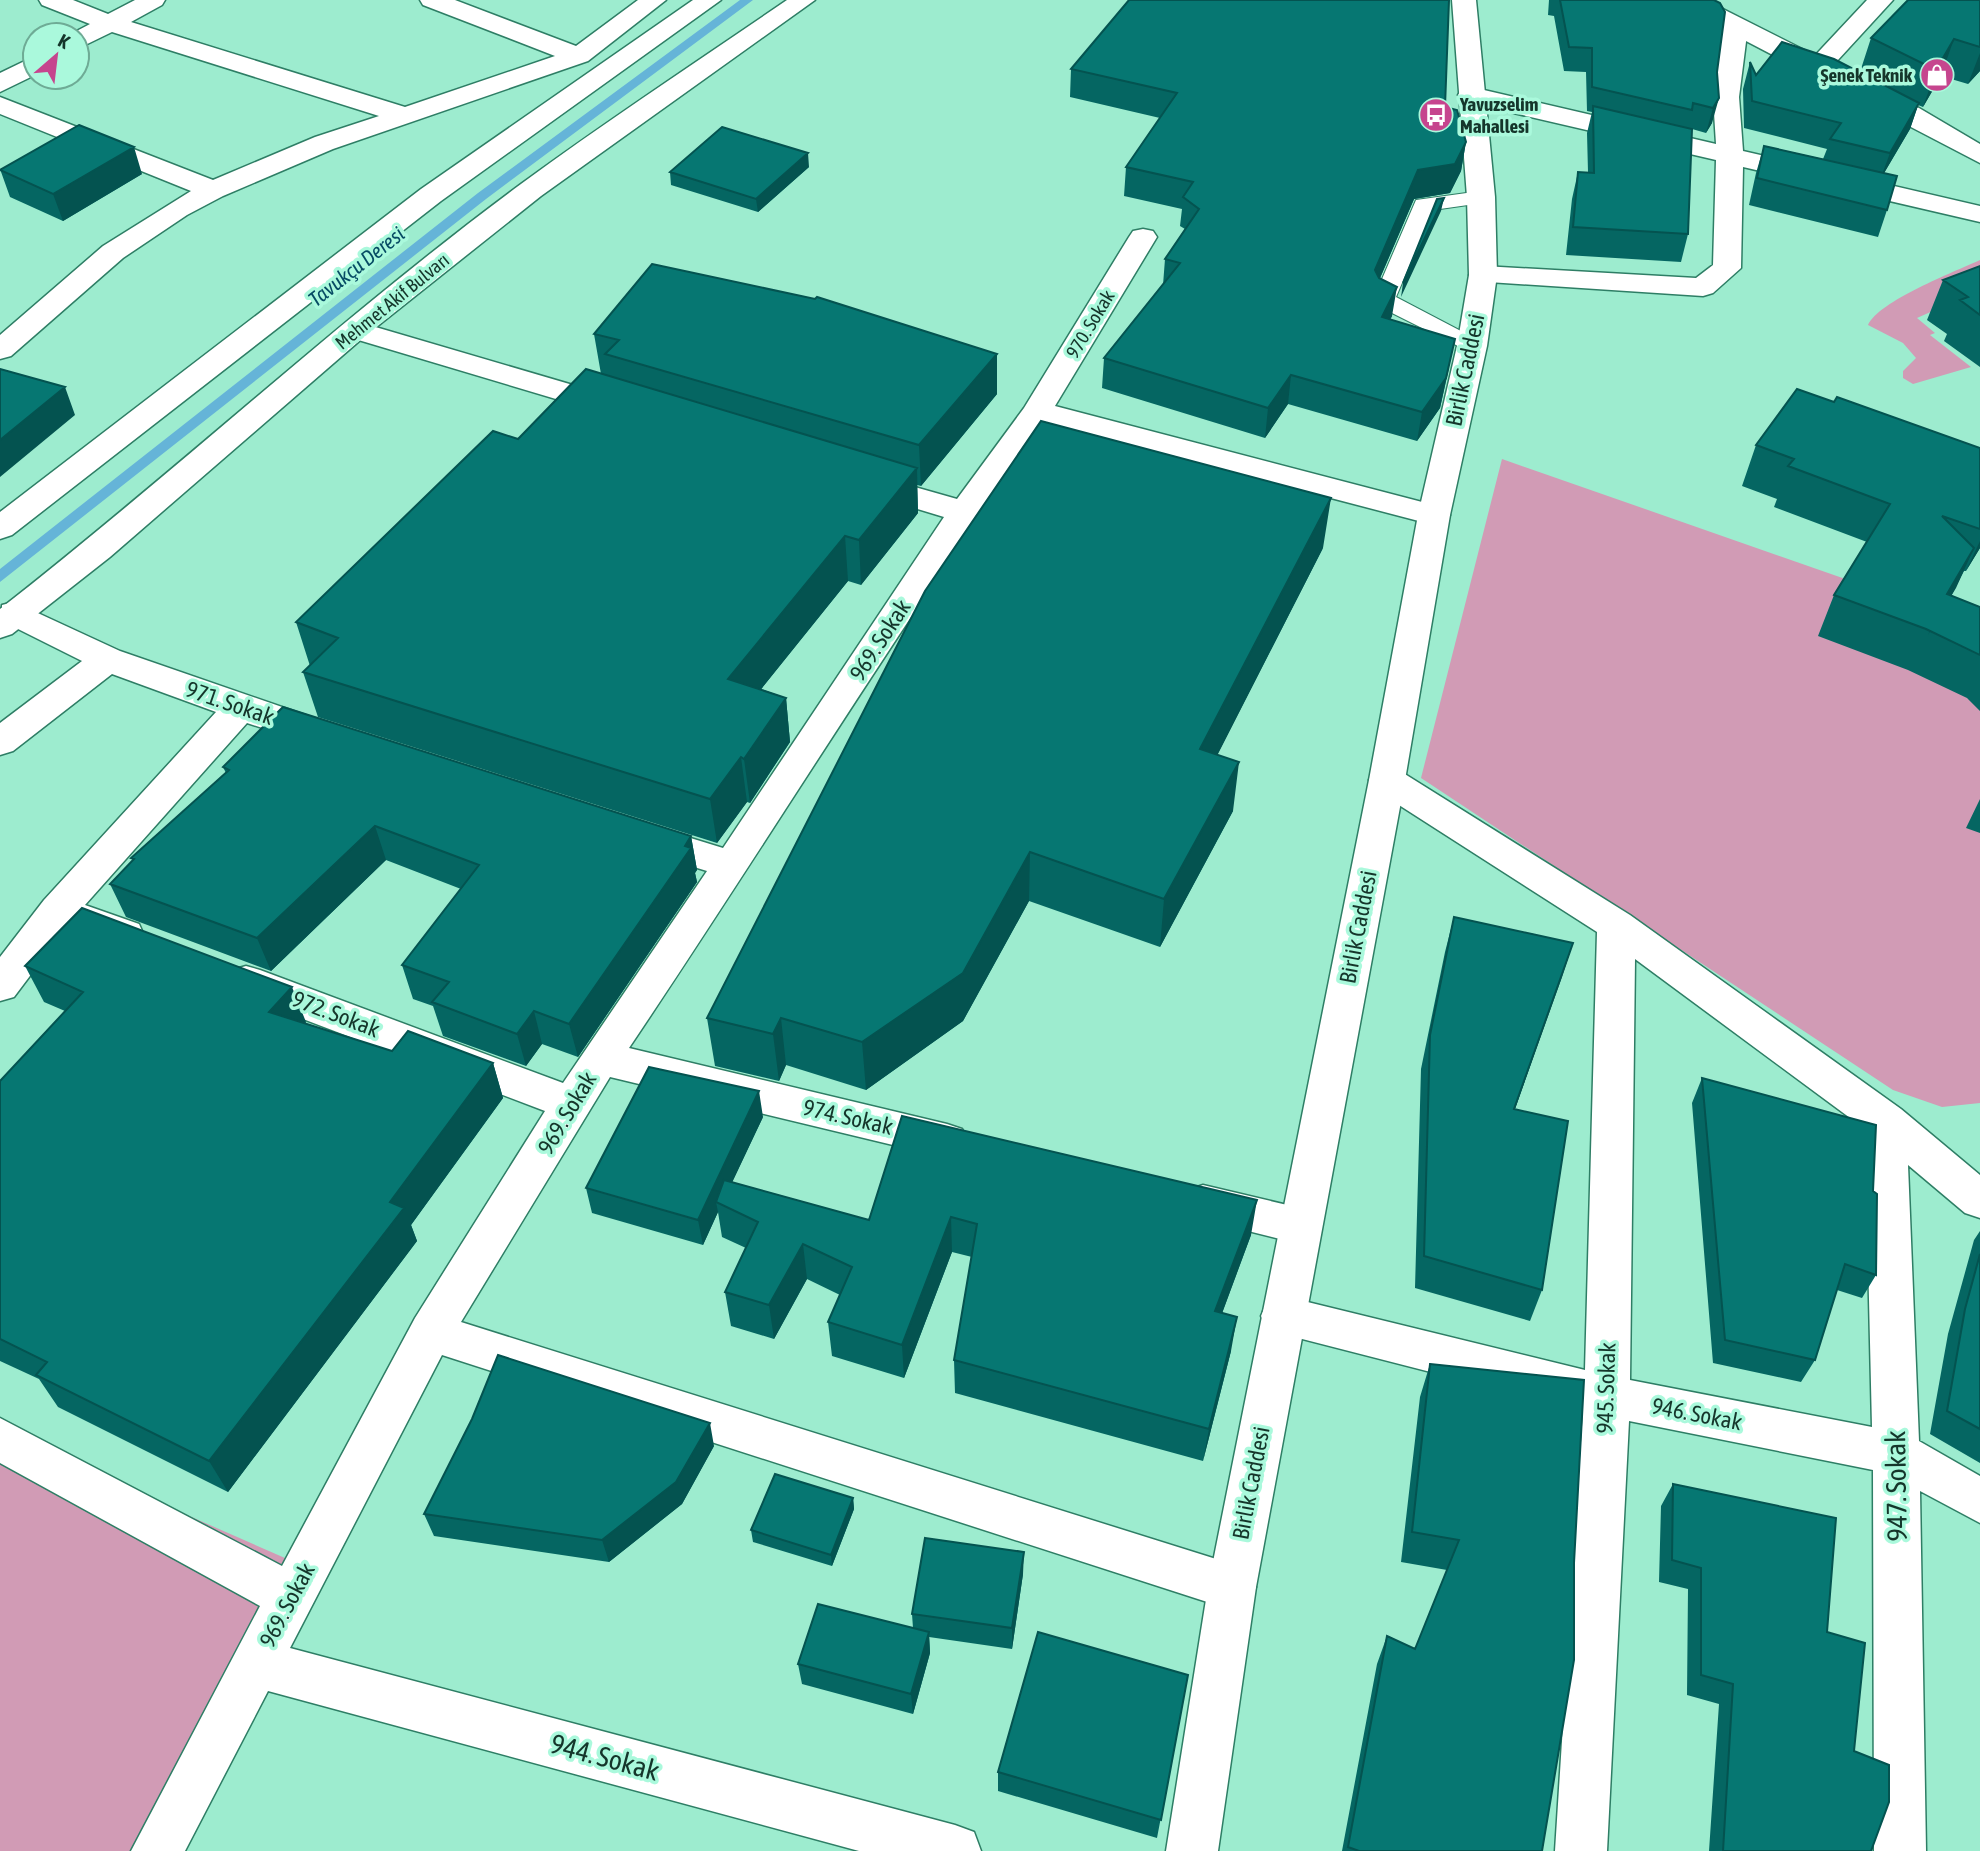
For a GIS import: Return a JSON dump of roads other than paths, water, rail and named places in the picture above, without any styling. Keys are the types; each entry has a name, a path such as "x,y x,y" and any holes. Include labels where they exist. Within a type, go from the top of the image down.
{"street":[{"path":"51,0 109,23 404,115"},
{"path":"91,33 153,0"},
{"path":"432,0 579,55"},
{"path":"6,335 113,252 177,209 213,190 324,143 579,55 654,0"},
{"path":"0,528 431,195 709,0"},
{"name":"Mehmet Akif Bulvarı","path":"7,620 99,549 355,330 531,190 803,0"},
{"name":"Birlik Caddesi","path":"1192,1851 1232,1587 1387,780 1434,515 1472,346 1483,275 1482,197 1464,0"},
{"path":"1817,68 1881,0"},
{"path":"1697,3 1735,26 1910,114 1980,155"},
{"path":"1483,275 1703,287 1727,268 1730,155 1726,97 1735,26"},
{"path":"0,84 21,72"},
{"path":"1471,95 1980,214"},
{"path":"0,105 70,145 213,190"},
{"name":"970. Sokak","path":"1037,411 1143,237"},
{"path":"355,330 646,417"},
{"path":"1037,411 1434,515"},
{"name":"969. Sokak","path":"157,1851 431,1332 600,1058 732,865 964,512 1037,411"},
{"path":"845,477 964,512"},
{"name":"971. Sokak","path":"7,620 240,708 346,742"},
{"path":"0,742 108,659"},
{"path":"2,981 58,910 240,708"},
{"path":"1387,780 1616,925 1886,1121 1980,1200"},
{"path":"612,827 732,865"},
{"path":"58,910 162,949"},
{"name":"945. Sokak","path":"1581,1851 1607,1396 1616,925"},
{"name":"972. Sokak","path":"214,968 574,1104"},
{"name":"974. Sokak","path":"600,1058 977,1148"},
{"name":"947. Sokak","path":"1886,1121 1896,1453 1900,1851"},
{"path":"1166,1194 1300,1226"},
{"name":"946. Sokak","path":"1283,1316 1607,1396 1896,1453 1980,1501"},
{"path":"431,1332 1232,1587"},
{"path":"0,1439 291,1597"},
{"name":"944. Sokak","path":"256,1663 955,1851"}],"lane":[{"path":"1472,346 1384,300 1424,205 1482,197"}],"waterway":[{"name":"Tavukçu Deresi","path":"0,577 482,196 747,0"}],"place":[{"name":"Şenek Teknik","path":"1937,75"},
{"name":"Yavuzselim Mahallesi","path":"1436,115"}]}
